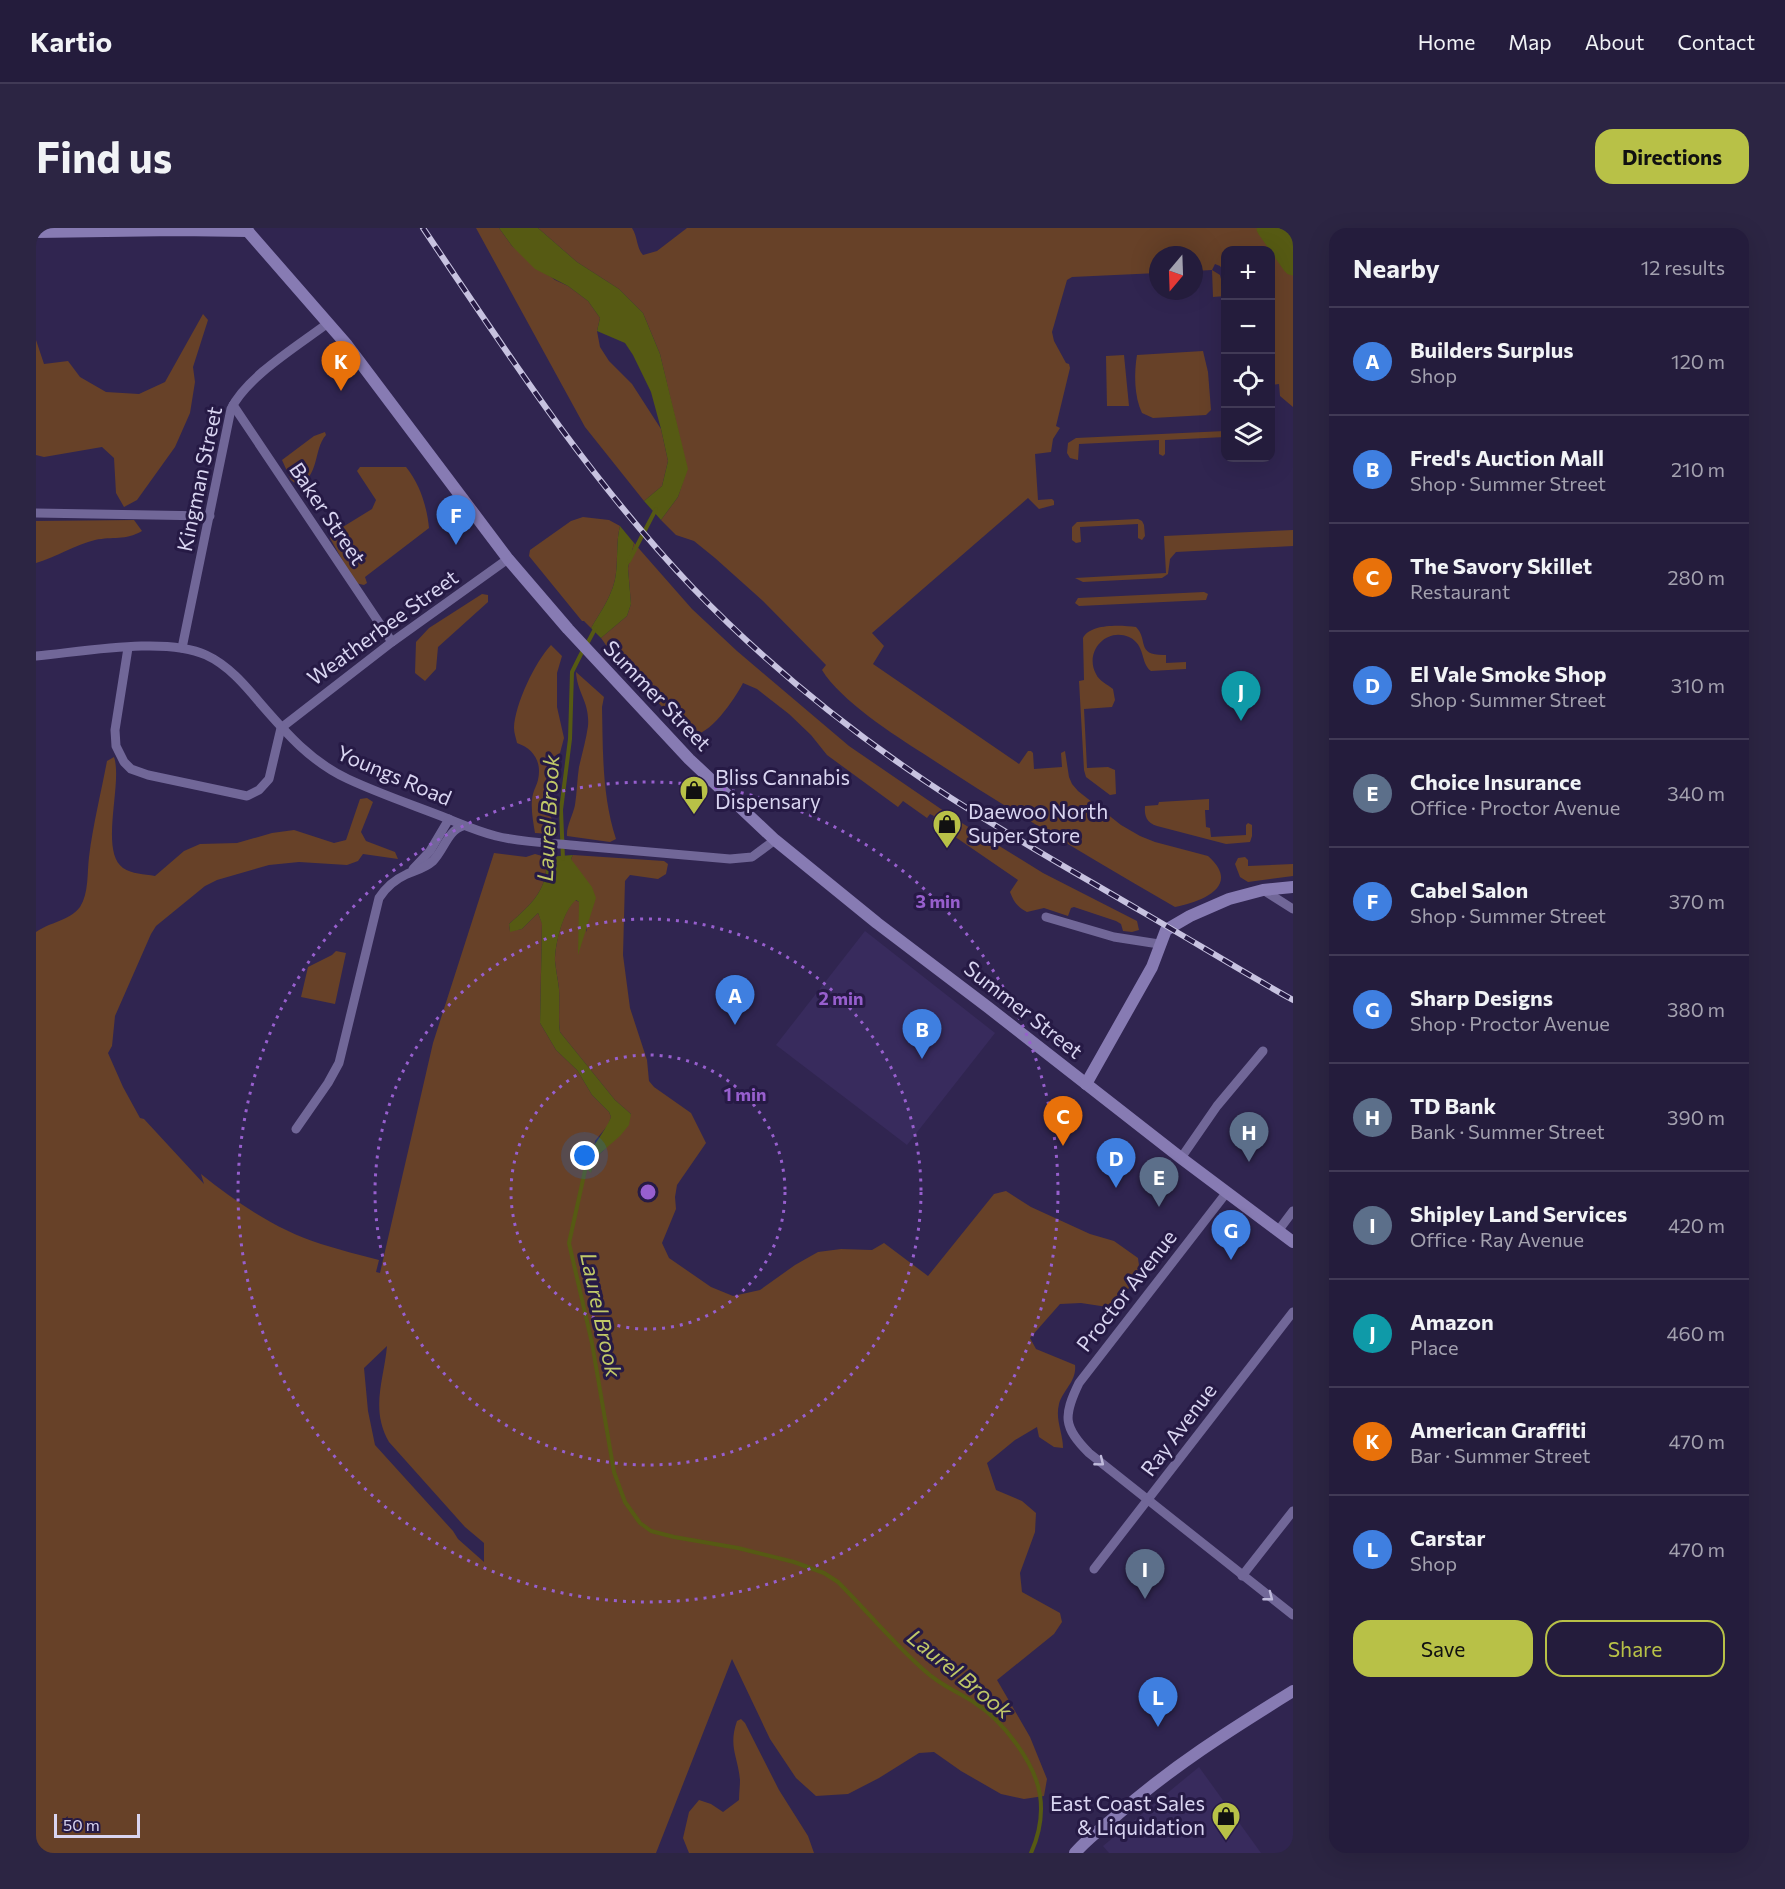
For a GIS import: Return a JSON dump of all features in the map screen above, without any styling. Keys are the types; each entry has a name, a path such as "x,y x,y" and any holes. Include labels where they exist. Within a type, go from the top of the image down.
{"main road":[{"path":"36,232 247,230"},
{"name":"Summer Street","path":"247,230 347,345 508,559 594,658 689,759 775,840 877,924 1293,1242"},
{"path":"1086,1084 1152,967 1159,944 1169,927 1228,899 1263,890 1293,887"},
{"path":"1075,1853 1135,1799 1175,1767 1293,1691"}],"street":[{"name":"Kingman Street","path":"182,648 210,516 225,431 233,405 252,382 328,323"},
{"name":"Baker Street","path":"233,405 392,642"},
{"path":"36,513 210,516"},
{"name":"Weatherbee Street","path":"281,728 392,642 508,559"},
{"name":"Youngs Road","path":"36,656 149,646 182,648 207,655 225,667 248,688 281,728 306,752 337,774 464,826 495,836 538,842 744,859 752,857 775,840"},
{"path":"128,648 115,740 122,759 136,772 247,796 259,790 269,779 281,728"},
{"path":"409,873 430,852 449,819"},
{"path":"296,1129 339,1063 379,898 392,883 428,866 455,830 464,826"},
{"path":"1263,890 1293,909"},
{"path":"1046,917 1114,938 1159,944"},
{"path":"1181,1158 1217,1106 1263,1051"},
{"name":"Proctor Avenue","path":"1148,1501 1089,1454 1073,1437 1067,1423 1069,1402 1079,1383 1227,1192"},
{"path":"1278,1231 1293,1211"},
{"name":"Ray Avenue","path":"1094,1569 1293,1312"},
{"path":"1148,1501 1293,1615"},
{"path":"1242,1576 1293,1511"}],"shaded area":[{"path":"476,228 499,228 512,246 555,280 568,286 588,301 600,318 597,331 600,347 609,361 632,384 661,429 668,461 662,486 644,501 585,427"},
{"path":"499,228 538,228 577,262 619,289 643,313 660,354 688,469 678,497 661,520 644,501 662,486 668,461 651,392 633,355 625,343 597,331 600,318 588,301 568,286 535,269 512,246"},
{"path":"538,228 632,228 643,255 657,251 687,228 1261,228 1282,247 1293,260 1293,407 1280,396 1279,384 1275,384 1275,246 1221,246 1221,267 1215,264 1212,270 1203,270 1203,246 1149,246 1149,273 1072,277 1067,280 1052,332 1054,341 1070,368 1056,426 1060,428 1053,439 1051,452 1035,454 1038,500 1052,499 1054,505 1039,509 1028,498 872,633 884,646 873,664 1019,764 1028,751 1031,751 1034,769 1062,767 1061,753 1065,751 1072,784 1121,825 1155,842 1208,856 1221,876 1220,884 1214,891 1206,897 1175,907 1017,813 898,737 841,693 822,670 826,665 763,601 694,541 676,535 661,520 678,497 687,469 660,354 643,313 619,289 577,262"},
{"path":"1261,228 1293,228 1293,260 1282,247"},
{"path":"1212,270 1220,275 1221,279 1221,296 1213,297"},
{"path":"203,314 208,320 193,367 195,382 190,413 175,447 137,500 124,507 116,493 114,458 102,447 44,457 36,455 36,340 44,364 68,361 80,377 106,392 139,394 165,382"},
{"path":"1203,351 1208,372 1211,410 1206,415 1153,418 1142,413 1137,400 1135,384 1137,355"},
{"path":"1124,355 1129,406 1107,406 1106,356"},
{"path":"1221,431 1221,437 1165,440 1163,456 1159,454 1159,440 1079,444 1078,460 1070,458 1067,453 1068,443 1076,438"},
{"path":"325,432 326,435 319,448 313,470 304,481 297,485 291,480 282,460 314,436"},
{"path":"360,467 406,467 422,496 429,528 365,577 367,583 364,585 355,583 330,538 333,533 372,509 376,500 357,471"},
{"path":"583,517 609,520 620,526 613,588 591,628 582,621 529,556 530,550 571,521"},
{"path":"1138,519 1144,525 1145,536 1142,540 1138,538 1138,524 1080,527 1081,542 1076,543 1072,540 1072,527 1077,522"},
{"path":"134,520 142,531 136,534 88,542 36,563 36,521"},
{"path":"620,526 634,543 628,568 631,604 627,616 601,638 591,628 613,588"},
{"path":"1293,530 1293,546 1176,552 1170,559 1168,574 1162,578 1083,582 1075,578 1166,573 1164,536"},
{"path":"634,543 692,609 737,651 849,746 957,820 1043,873 1137,921 1139,930 1123,931 1121,924 1116,921 1074,907 1071,908 1068,916 1044,908 1027,912 1016,904 1010,892 1018,880 932,821 934,816 930,814 927,818 903,801 898,807 827,755 811,735 789,714 757,689 743,683 728,707 713,724 698,734 690,736 607,649 601,638 627,616 631,604 628,568"},
{"path":"1204,592 1208,594 1206,600 1079,606 1075,603 1078,598"},
{"path":"482,594 488,595 488,602 438,647 436,669 425,681 415,673 416,642 429,628"},
{"path":"1099,627 1136,627 1146,650 1156,655 1166,655 1166,663 1186,662 1186,669 1151,671 1145,663 1141,649 1134,640 1120,635 1112,635 1105,639 1095,650 1093,666 1096,674 1101,681 1113,689 1115,700 1112,707 1084,709 1087,768 1108,767 1115,770 1116,794 1110,795 1086,777 1084,770 1079,681 1084,680 1083,638 1087,633"},
{"path":"551,645 562,656 557,673 557,707 564,738 560,753 548,769 542,807 551,817 555,828 553,834 535,833 532,803 533,792 538,780 538,762 528,749 517,743 514,728 518,707 527,684"},
{"path":"576,672 604,697 602,707 604,774 608,807 616,839 610,842 567,836 575,805 579,767 588,726 587,710"},
{"path":"114,757 116,769 113,847 116,859 123,868 130,872 155,876 184,851 200,844 237,843 272,833 294,830 334,843 346,840 360,799 367,798 373,802 361,832 366,841 395,852 398,859 363,854 358,861 347,865 299,862 269,865 217,880 205,886 156,926 115,1016 112,1046 108,1053 140,1118 144,1119 204,1184 201,1174 243,1205 289,1231 321,1244 379,1260 376,1272 380,1273 433,1043 494,853 526,857 535,854 546,857 542,887 525,910 509,924 510,931 522,929 538,913 542,923 540,1023 556,1050 577,1070 592,1095 611,1117 608,1125 595,1141 591,1172 596,1157 631,1114 615,1100 560,1032 555,954 563,920 575,900 579,902 579,916 587,932 571,859 573,855 664,861 668,864 666,874 658,879 630,875 625,881 623,955 630,1008 647,1060 649,1081 691,1113 706,1143 677,1185 676,1209 662,1243 669,1258 711,1287 733,1296 760,1290 818,1252 841,1249 872,1250 884,1243 928,1276 994,1194 1006,1191 1031,1207 1090,1234 1114,1241 1138,1258 1140,1273 1114,1308 1081,1303 1060,1304 1030,1338 1036,1349 1075,1365 1074,1376 1061,1399 1058,1410 1063,1448 1054,1447 1039,1437 1037,1427 1015,1440 987,1463 996,1490 1022,1501 1036,1513 1035,1532 1020,1573 1022,1592 1060,1613 1062,1622 1054,1634 997,1680 1030,1737 1047,1779 1044,1796 1024,1799 1001,1794 934,1752 919,1753 848,1794 816,1796 796,1778 770,1739 732,1659 656,1853 36,1853 36,932 76,912 83,901 107,761","holes":["387,1346 379,1406 383,1430 389,1442 465,1527 484,1543 484,1562 458,1539 375,1445 368,1411 364,1368"]},
{"path":"1209,799 1209,810 1205,810 1206,827 1210,828 1211,837 1246,835 1248,823 1252,825 1250,842 1226,844 1157,826 1149,821 1145,813 1145,806 1158,805 1159,802"},
{"path":"573,855 571,859 592,887 596,898 578,955 579,902 576,900 567,912 558,937 555,961 559,989 560,1032 615,1100 631,1114 629,1125 596,1157 591,1173 582,1165 611,1117 592,1095 577,1070 556,1050 540,1023 542,924 538,913 522,929 510,932 509,924 525,910 542,887 546,857"},
{"path":"1245,857 1248,860 1248,866 1293,864 1293,876 1248,882 1240,877 1235,864 1238,858"},
{"path":"865,931 995,1033 907,1145 776,1045"},
{"path":"336,951 346,953 335,1004 301,997 308,967"},
{"path":"741,1719 779,1790 808,1836 814,1853 689,1853 683,1838 689,1812 699,1800 723,1812 739,1800 740,1780 733,1738 737,1721"},
{"path":"1199,1767 1261,1853 1109,1853 1103,1846"}],"waterway":[{"path":"1267,228 1293,265"},
{"name":"Laurel Brook","path":"629,561 656,509"},
{"name":"Laurel Brook","path":"587,644 596,627"},
{"name":"Laurel Brook","path":"563,859 561,810 570,739 572,672 583,650"},
{"name":"Laurel Brook","path":"586,1166 569,1243 592,1343 614,1472 625,1502 640,1523 651,1531 738,1548 794,1562 824,1573 838,1582 891,1639 925,1671 985,1710 1016,1743 1032,1769 1040,1795 1040,1825 1031,1853"}],"railway":[{"path":"423,228 550,414 619,503 693,588 722,618 784,674 882,751 951,798 1293,1000"}],"place":[{"name":"American Graffiti","path":"341,391"},
{"name":"Cabel Salon","path":"456,545"},
{"name":"Amazon","path":"1241,721"},
{"name":"Bliss Cannabis Dispensary","path":"694,816"},
{"name":"Daewoo North Super Store","path":"947,850"},
{"name":"Builders Surplus","path":"735,1025"},
{"name":"Fred's Auction Mall","path":"922,1059"},
{"name":"The Savory Skillet","path":"1063,1146"},
{"name":"TD Bank","path":"1249,1162"},
{"name":"El Vale Smoke Shop","path":"1116,1188"},
{"name":"Choice Insurance","path":"1159,1207"},
{"name":"Sharp Designs","path":"1231,1260"},
{"name":"Shipley Land Services","path":"1145,1599"},
{"name":"Carstar","path":"1158,1727"},
{"name":"East Coast Sales & Liquidation","path":"1226,1842"}]}
